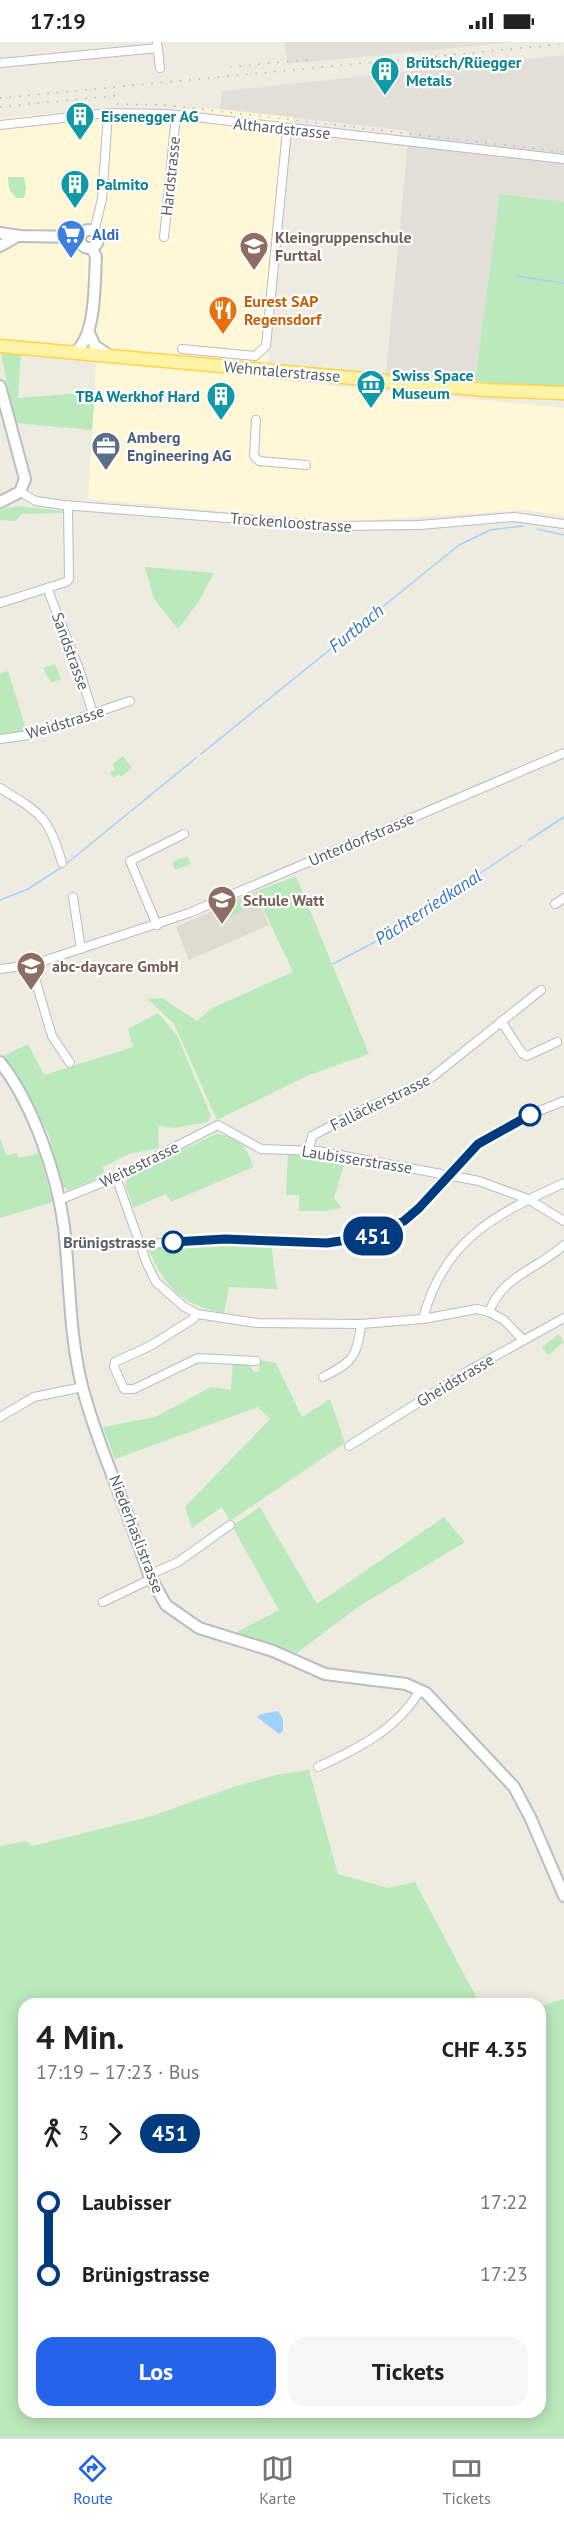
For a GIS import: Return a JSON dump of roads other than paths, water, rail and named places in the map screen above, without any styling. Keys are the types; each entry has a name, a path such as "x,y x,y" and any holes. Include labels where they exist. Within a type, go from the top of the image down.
{"main road":[{"name":"Wehntalerstrasse","path":"0,346 486,390 564,393"}],"street":[{"path":"0,63 158,45 160,68"},
{"path":"92,248 98,242 94,232 102,199 108,114"},
{"name":"Althardstrasse","path":"0,125 108,114 176,115 287,130 564,159"},
{"name":"Hardstrasse","path":"164,237 176,115"},
{"path":"182,349 255,356 266,346 287,130"},
{"path":"0,238 80,237 86,231 94,232"},
{"path":"0,233 16,236"},
{"path":"0,246 16,236"},
{"path":"74,353 82,347 89,333 96,257 92,248 82,245 80,237"},
{"path":"89,333 95,346 110,356"},
{"path":"0,386 24,474 20,492 0,502"},
{"path":"256,420 254,456 259,461 306,465"},
{"name":"Trockenloostrasse","path":"20,492 36,501 68,505 331,526 420,525 514,517 564,524"},
{"path":"0,603 66,582 71,574 68,505"},
{"name":"Sandstrasse","path":"47,588 79,669 93,714"},
{"name":"Weidstrasse","path":"0,739 28,735 130,700"},
{"name":"Unterdorfstrasse","path":"0,969 31,965 156,925 564,753"},
{"path":"0,788 42,816 50,826 62,862"},
{"path":"156,925 130,861 184,834"},
{"path":"73,897 81,949"},
{"path":"555,904 564,898"},
{"path":"31,965 52,1036 70,1063"},
{"name":"Falläckerstrasse","path":"309,1150 312,1136 355,1113 426,1082 542,990"},
{"path":"501,1021 522,1053 528,1056 557,1042"},
{"name":"Niederhaslistrasse","path":"0,1062 11,1077 38,1136 59,1200 73,1329 82,1387 150,1577 166,1605 199,1628 273,1651 325,1674 406,1684 420,1690 443,1709 514,1787 530,1816 564,1896"},
{"path":"141,1248 152,1244 225,1239 327,1243 360,1239 404,1221 428,1200 470,1150 487,1137 509,1124 564,1101"},
{"name":"Laubisserstrasse","path":"218,1125 261,1149 309,1150 496,1185 528,1199 564,1221"},
{"name":"Weitestrasse","path":"59,1200 116,1177 218,1125"},
{"path":"116,1177 141,1248 156,1282 176,1300 197,1314 257,1323 361,1323 423,1319 465,1311 489,1312 504,1320 524,1340"},
{"path":"423,1319 438,1276 480,1227 501,1213 564,1183"},
{"path":"489,1312 497,1296 508,1282 564,1245"},
{"path":"197,1314 157,1341 115,1362 114,1367 124,1389 134,1389 198,1358 256,1361"},
{"name":"Gheidstrasse","path":"349,1446 564,1318"},
{"path":"322,1377 351,1360 357,1350 361,1323"},
{"path":"0,1417 34,1397 82,1387"},
{"path":"103,1602 178,1562 230,1526"},
{"path":"318,1767 360,1747 380,1734 405,1710 420,1690"}],"water":[{"path":"278,1711 283,1719 283,1731 279,1734 257,1717"}],"waterway":[{"path":"516,276 564,283"},
{"name":"Furtbach","path":"201,754 459,545 490,530 523,526"},
{"name":"Furtbach","path":"537,529 564,535"},
{"name":"Furtbach","path":"66,864 196,758"},
{"name":"Pächterriedkanal","path":"529,840 564,817"},
{"name":"Pächterriedkanal","path":"333,964 386,936 521,846"},
{"name":"Furtbach","path":"0,900 28,889 62,867"}],"railway":[{"path":"0,98 564,44"},
{"path":"230,67 314,59"},
{"path":"0,107 122,95"},
{"path":"117,104 166,105 564,152"}],"place":[{"name":"Brütsch/Rüegger Metals","path":"385,96"},
{"name":"Eisenegger AG","path":"80,142"},
{"name":"Palmito","path":"75,210"},
{"name":"Aldi","path":"71,260"},
{"name":"Kleingruppenschule Furttal","path":"254,272"},
{"name":"Eurest SAP Regensdorf","path":"223,336"},
{"name":"Swiss Space Museum","path":"371,410"},
{"name":"TBA Werkhof Hard","path":"221,422"},
{"name":"Amberg Engineering AG","path":"106,472"},
{"name":"Schule Watt","path":"222,926"},
{"name":"abc-daycare GmbH","path":"31,992"},
{"name":"Brünigstrasse","path":"173,1242"}]}
